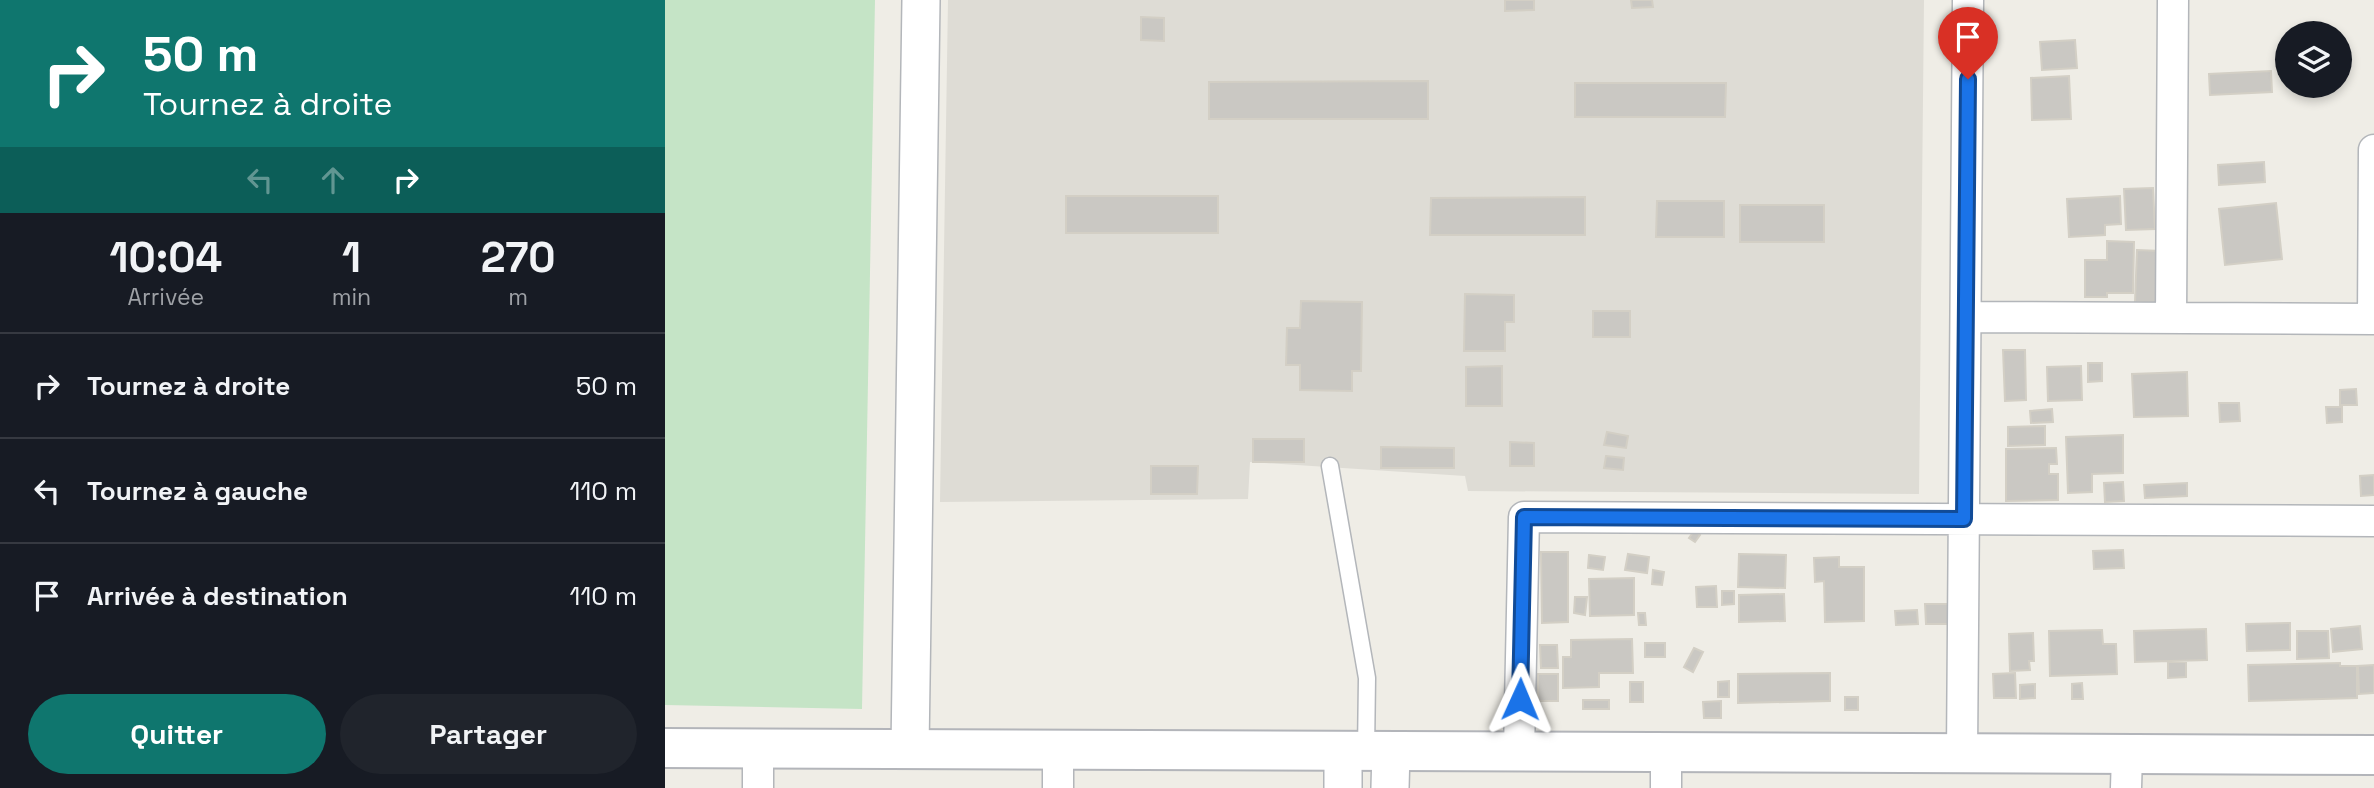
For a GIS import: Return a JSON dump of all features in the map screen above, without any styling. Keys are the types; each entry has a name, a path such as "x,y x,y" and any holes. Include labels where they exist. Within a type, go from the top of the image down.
{"main road":[{"path":"665,748 1519,751 1666,770 1962,753 2127,771 2374,755"}],"street":[{"path":"910,749 921,0"},
{"path":"1962,753 1968,0"},
{"path":"2171,318 2173,0"},
{"path":"1966,317 2373,319 2374,150"},
{"path":"1519,751 1524,517 2374,521"},
{"path":"758,749 758,788"},
{"path":"1058,750 1058,788"},
{"path":"1343,788 1367,751 1390,788"}],"lane":[{"path":"1330,466 1367,678 1367,751"}],"shaded area":[{"path":"948,0 1924,0 1919,494 1468,491 1465,476 1250,462 1248,499 940,502"}],"green space":[{"path":"665,0 875,0 862,709 665,705"}],"building":[{"path":"1505,0 1534,0 1534,10 1505,11"},
{"path":"1631,0 1652,0 1653,7 1632,8"},
{"path":"1141,17 1164,18 1164,41 1141,40"},
{"path":"2075,40 2077,68 2042,70 2040,42"},
{"path":"2271,71 2272,92 2210,95 2209,74"},
{"path":"2069,76 2071,119 2032,120 2031,78"},
{"path":"1428,81 1428,119 1209,119 1209,82"},
{"path":"1575,83 1726,83 1725,117 1575,117"},
{"path":"2264,162 2265,182 2219,185 2218,165"},
{"path":"2153,188 2155,229 2126,230 2124,189"},
{"path":"1066,196 1218,196 1218,233 1066,233"},
{"path":"2120,196 2121,224 2105,225 2105,235 2069,237 2067,199"},
{"path":"1585,197 1585,235 1430,235 1431,198"},
{"path":"1657,201 1724,201 1724,237 1656,237"},
{"path":"2276,203 2282,259 2225,265 2219,209"},
{"path":"1740,205 1824,205 1824,242 1740,242"},
{"path":"2107,241 2134,242 2133,293 2107,293 2107,297 2085,297 2085,260 2107,260"},
{"path":"2137,250 2161,251 2158,303 2135,302"},
{"path":"1465,294 1514,295 1514,322 1505,322 1505,351 1464,351"},
{"path":"1301,301 1362,302 1361,371 1352,371 1352,391 1300,390 1300,365 1286,365 1287,328 1300,328"},
{"path":"1593,311 1630,311 1630,337 1593,337"},
{"path":"2003,350 2025,350 2026,400 2005,401"},
{"path":"2088,363 2102,363 2102,381 2088,382"},
{"path":"1502,366 1502,406 1466,406 1466,367"},
{"path":"2081,366 2082,400 2048,401 2047,367"},
{"path":"2187,372 2188,416 2134,417 2132,374"},
{"path":"2356,389 2357,405 2340,405 2340,390"},
{"path":"2219,403 2239,403 2240,421 2220,422"},
{"path":"2326,407 2342,407 2342,422 2327,423"},
{"path":"2052,409 2053,422 2031,423 2030,411"},
{"path":"2045,426 2045,445 2008,446 2008,427"},
{"path":"1607,432 1628,436 1626,448 1604,445"},
{"path":"2123,435 2123,473 2092,474 2092,492 2068,493 2066,437"},
{"path":"1253,439 1304,439 1304,462 1253,462"},
{"path":"1510,442 1534,443 1534,466 1510,466"},
{"path":"1381,447 1454,448 1454,468 1381,468"},
{"path":"2056,448 2057,464 2049,464 2049,474 2058,474 2058,500 2006,501 2006,449"},
{"path":"1606,456 1624,458 1623,470 1604,468"},
{"path":"1151,466 1198,466 1197,494 1151,494"},
{"path":"2374,475 2374,495 2361,496 2360,476"},
{"path":"2123,482 2124,501 2105,502 2104,483"},
{"path":"2187,483 2187,496 2145,498 2144,485"},
{"path":"1694,531 1700,535 1695,542 1689,538"},
{"path":"2123,550 2124,568 2094,569 2093,551"},
{"path":"1541,552 1568,552 1568,622 1542,623"},
{"path":"1628,554 1649,557 1647,573 1625,570"},
{"path":"1739,554 1786,555 1785,588 1738,587"},
{"path":"1589,555 1605,557 1603,570 1588,568"},
{"path":"1839,557 1839,567 1864,567 1864,621 1825,622 1824,581 1815,582 1814,558"},
{"path":"1653,570 1664,572 1662,585 1652,584"},
{"path":"1634,578 1634,615 1590,616 1589,579"},
{"path":"1716,586 1717,607 1697,607 1696,587"},
{"path":"1722,591 1734,591 1734,604 1722,605"},
{"path":"1784,594 1785,621 1739,622 1739,595"},
{"path":"1575,597 1587,597 1585,615 1574,613"},
{"path":"1925,604 1952,604 1952,624 1926,624"},
{"path":"1917,610 1918,624 1896,625 1895,611"},
{"path":"1638,613 1645,613 1646,625 1639,625"},
{"path":"2290,623 2290,650 2247,651 2246,624"},
{"path":"2360,626 2362,649 2333,652 2331,629"},
{"path":"2206,629 2207,660 2135,662 2134,631"},
{"path":"2102,630 2103,644 2116,644 2117,674 2050,676 2049,631"},
{"path":"2297,631 2328,631 2329,658 2297,659"},
{"path":"2033,633 2034,661 2029,661 2030,670 2010,671 2009,634"},
{"path":"1632,639 1633,673 1599,673 1599,687 1563,688 1563,657 1571,657 1571,640"},
{"path":"1645,643 1665,643 1665,657 1645,657"},
{"path":"1540,645 1557,645 1558,668 1541,668"},
{"path":"1694,648 1703,652 1693,672 1684,667"},
{"path":"2168,662 2186,662 2186,677 2168,678"},
{"path":"2340,663 2340,666 2357,666 2357,698 2249,701 2248,665"},
{"path":"2374,665 2374,693 2359,694 2358,666"},
{"path":"1830,673 1830,701 1738,703 1738,674"},
{"path":"2015,673 2016,698 1994,698 1993,674"},
{"path":"1538,674 1558,674 1558,701 1538,701"},
{"path":"1729,681 1729,697 1718,697 1718,682"},
{"path":"1630,682 1643,682 1643,702 1630,702"},
{"path":"2082,683 2083,699 2072,699 2072,684"},
{"path":"2035,684 2035,698 2020,699 2020,685"},
{"path":"1845,697 1858,697 1858,710 1845,710"},
{"path":"1583,700 1609,700 1609,709 1583,709"},
{"path":"1721,701 1721,718 1704,718 1703,702"}],"route":[{"path":"1520,699 1524,517 1964,519 1968,79"}]}
